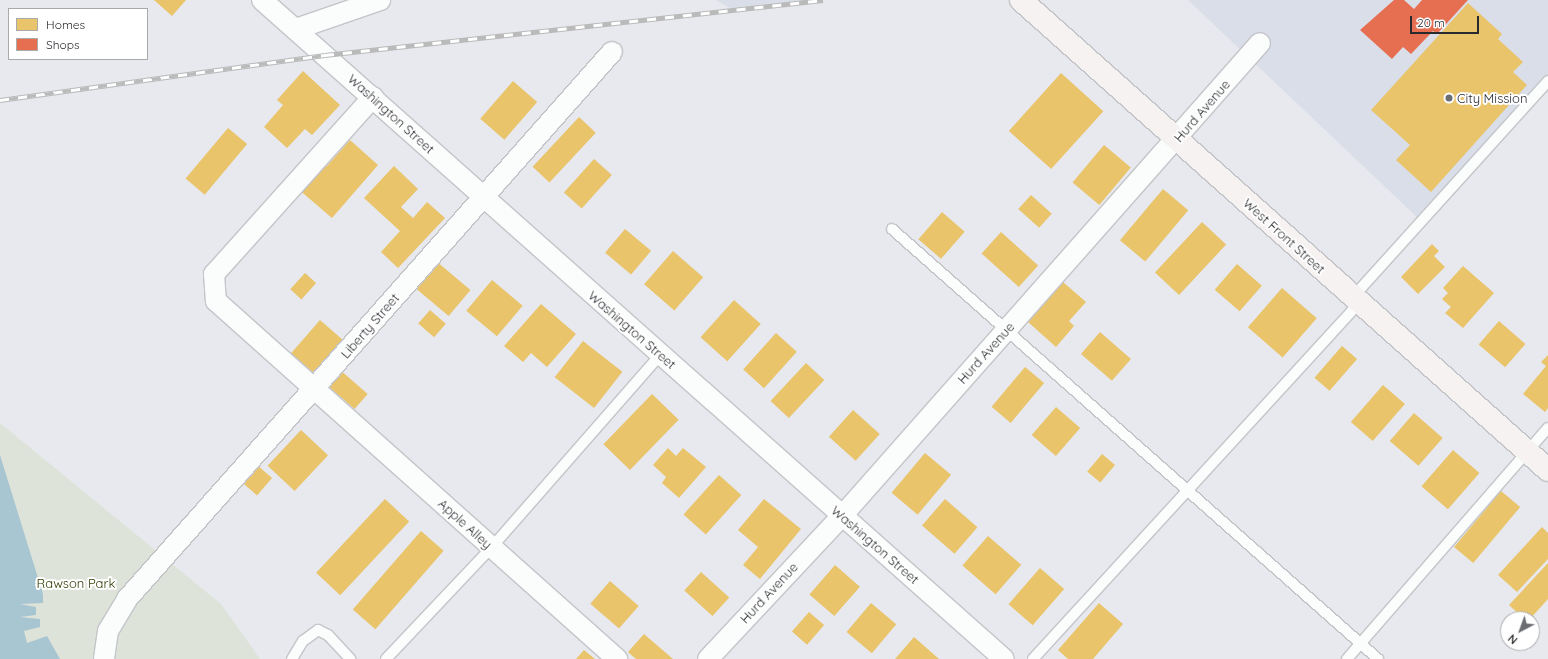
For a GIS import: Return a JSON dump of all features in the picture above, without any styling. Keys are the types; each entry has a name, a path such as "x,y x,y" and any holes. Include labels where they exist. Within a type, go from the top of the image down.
{"street":[{"name":"Washington Street","path":"262,0 373,97 482,197 1004,659"},
{"path":"296,30 380,0"},
{"name":"West Front Street","path":"1021,0 1177,141 1548,470"},
{"name":"Hurd Avenue","path":"708,659 842,516 1008,328 1177,141 1260,43"},
{"name":"Liberty Street","path":"104,659 108,631 126,599 612,52"},
{"name":"Apple Alley","path":"373,97 214,274 216,301 617,659"}],"lane":[{"path":"1033,659 1356,300 1548,80"},
{"path":"892,228 1008,328 1378,659"},
{"path":"386,659 492,548 660,355"},
{"path":"1347,659 1548,428"},
{"path":"292,659 303,641 318,630 328,635 350,659"}],"shaded area":[{"path":"716,0 823,0 733,10"},
{"path":"1188,0 1548,0 1548,81 1420,220"}],"green space":[{"name":"Rawson Park","path":"0,423 221,604 260,659 0,659"}],"water":[{"path":"0,455 43,594 43,603 20,604 36,607 36,615 20,617 40,619 40,627 24,631 27,643 47,636 60,659 0,659"}],"building: Homes":[{"path":"154,0 186,0 172,16"},
{"name":"City Mission","path":"1468,3 1502,34 1498,39 1523,62 1513,72 1527,85 1431,192 1396,160 1410,145 1371,110"},
{"path":"303,71 340,105 312,135 305,129 287,148 264,127 283,105 277,100"},
{"path":"1061,73 1103,111 1051,169 1009,131"},
{"path":"513,81 537,102 504,140 480,119"},
{"path":"579,117 596,133 549,182 533,167"},
{"path":"228,128 247,144 205,195 186,179"},
{"path":"350,140 378,165 332,218 297,188 320,161 326,167"},
{"path":"1104,145 1131,167 1099,205 1073,183"},
{"path":"594,159 612,175 582,209 564,192"},
{"path":"394,166 418,189 401,207 413,218 427,202 445,218 398,268 381,252 400,231 364,198"},
{"path":"1163,189 1188,210 1145,262 1120,240"},
{"path":"1031,195 1052,214 1039,228 1018,209"},
{"path":"942,212 965,232 941,259 918,239"},
{"path":"1202,222 1226,245 1179,295 1155,272"},
{"path":"625,229 651,251 631,275 605,253"},
{"path":"1001,232 1038,265 1019,287 982,254"},
{"path":"1432,244 1439,251 1434,256 1445,267 1418,294 1401,277"},
{"path":"673,251 703,277 674,310 644,284"},
{"path":"436,261 470,290 449,316 414,287"},
{"path":"1237,264 1262,286 1240,311 1215,290"},
{"path":"1463,266 1494,293 1463,328 1445,313 1451,307 1442,299 1448,293 1443,288"},
{"path":"305,273 316,283 301,299 290,289"},
{"path":"492,280 523,306 497,336 466,311"},
{"path":"1063,282 1086,302 1069,321 1074,326 1056,347 1028,322"},
{"path":"1282,288 1317,318 1283,357 1248,327"},
{"path":"734,300 761,324 727,361 701,337"},
{"path":"541,304 576,334 547,367 531,353 523,362 504,346"},
{"path":"430,310 446,324 434,337 418,324"},
{"path":"320,320 343,340 314,373 291,353"},
{"path":"1499,321 1525,344 1505,367 1479,344"},
{"path":"1100,332 1131,359 1112,381 1081,354"},
{"path":"776,333 797,352 764,388 743,369"},
{"path":"583,341 622,372 594,408 555,377"},
{"path":"1342,346 1357,359 1330,391 1314,378"},
{"path":"1548,355 1548,408 1545,412 1523,394 1546,366 1541,362"},
{"path":"806,363 824,380 789,418 771,401"},
{"path":"1025,367 1044,383 1011,423 992,407"},
{"path":"339,369 368,394 355,409 326,384"},
{"path":"1383,385 1405,404 1373,441 1351,422"},
{"path":"652,394 679,420 630,470 603,444"},
{"path":"1056,407 1080,428 1056,456 1032,435"},
{"path":"853,410 880,434 856,461 829,437"},
{"path":"1414,413 1443,438 1418,466 1390,441"},
{"path":"301,430 328,455 295,491 268,466"},
{"path":"668,448 676,456 683,448 706,467 679,498 662,483 666,477 653,465"},
{"path":"1453,450 1479,473 1448,509 1422,486"},
{"path":"925,453 951,475 918,515 892,493"},
{"path":"1102,454 1115,465 1100,483 1087,472"},
{"path":"257,465 272,478 257,495 242,482"},
{"path":"719,475 741,495 706,534 684,514"},
{"path":"1501,491 1520,507 1473,563 1454,547"},
{"path":"385,499 409,522 340,595 316,573"},
{"path":"764,499 801,529 760,579 743,565 758,547 738,530"},
{"path":"945,499 977,527 954,554 922,525"},
{"path":"1542,527 1548,533 1548,559 1517,592 1498,575"},
{"path":"421,531 444,551 375,629 353,609"},
{"path":"988,536 1021,565 996,594 962,565"},
{"path":"1548,563 1548,599 1537,611 1515,611 1509,605"},
{"path":"835,565 860,587 834,616 809,594"},
{"path":"1040,568 1064,589 1033,625 1009,604"},
{"path":"701,572 729,597 713,616 684,591"},
{"path":"610,581 639,606 619,629 590,604"},
{"path":"871,603 896,624 872,653 847,632"},
{"path":"1099,603 1123,624 1093,659 1068,659 1058,650"},
{"path":"809,612 824,625 807,645 792,632"},
{"path":"644,634 673,659 636,659 628,652"},
{"path":"914,637 939,659 895,659"},
{"path":"584,650 595,659 576,659"}],"building: Shops":[{"path":"1394,0 1404,0 1414,9 1422,0 1468,0 1437,34 1433,31 1411,54 1403,47 1392,59 1360,30"}],"railway":[{"path":"0,100 325,55 823,0"}],"place":[{"name":"City Mission","path":"1449,98"}]}
